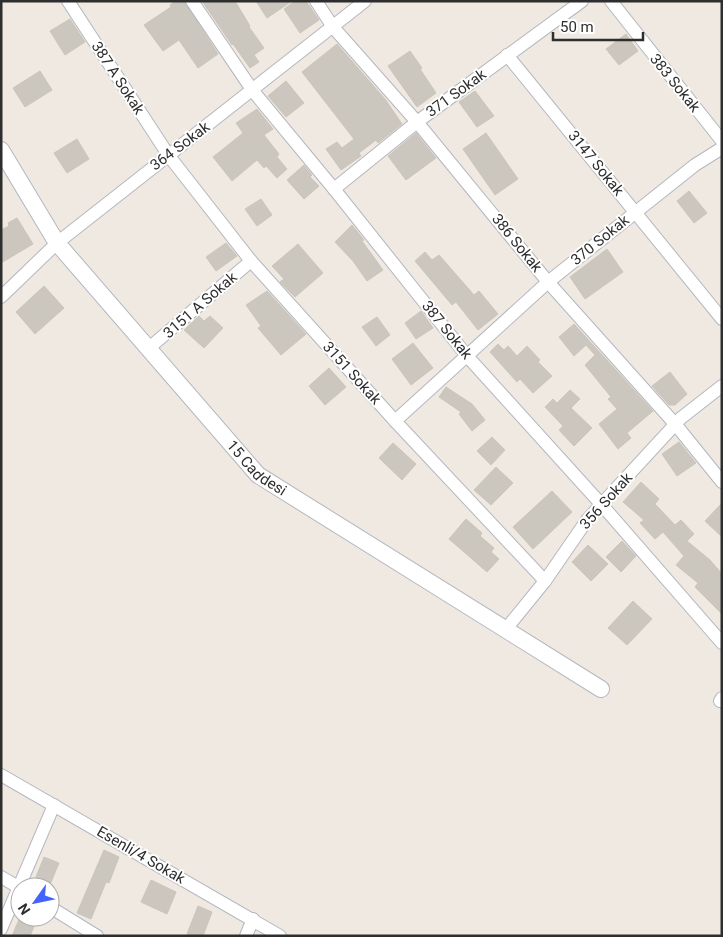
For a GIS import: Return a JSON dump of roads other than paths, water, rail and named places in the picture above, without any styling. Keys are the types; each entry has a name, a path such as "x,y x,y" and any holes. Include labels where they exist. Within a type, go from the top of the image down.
{"street":[{"name":"387 A Sokak","path":"68,1 169,156"},
{"name":"387 Sokak","path":"192,1 253,90 467,356 601,504 722,643"},
{"name":"386 Sokak","path":"316,1 333,27 417,122 548,282 676,425 722,482"},
{"name":"364 Sokak","path":"1,298 57,243 365,1"},
{"name":"371 Sokak","path":"334,189 417,122 582,1"},
{"name":"383 Sokak","path":"611,1 722,141"},
{"name":"3147 Sokak","path":"507,55 722,319"},
{"name":"370 Sokak","path":"395,421 548,282 695,165 722,148"},
{"name":"15 Caddesi","path":"1,150 57,243 258,474 601,688"},
{"name":"3151 Sokak","path":"169,156 251,261 395,421 545,581"},
{"name":"3151 A Sokak","path":"149,348 251,261"},
{"name":"356 Sokak","path":"506,629 545,581 586,520 681,418 722,386"},
{"name":"Esenli/4 Sokak","path":"1,775 280,936"},
{"path":"24,877 54,805"},
{"path":"1,929 10,908"},
{"path":"60,913 97,936"},
{"path":"246,936 253,919"}]}
